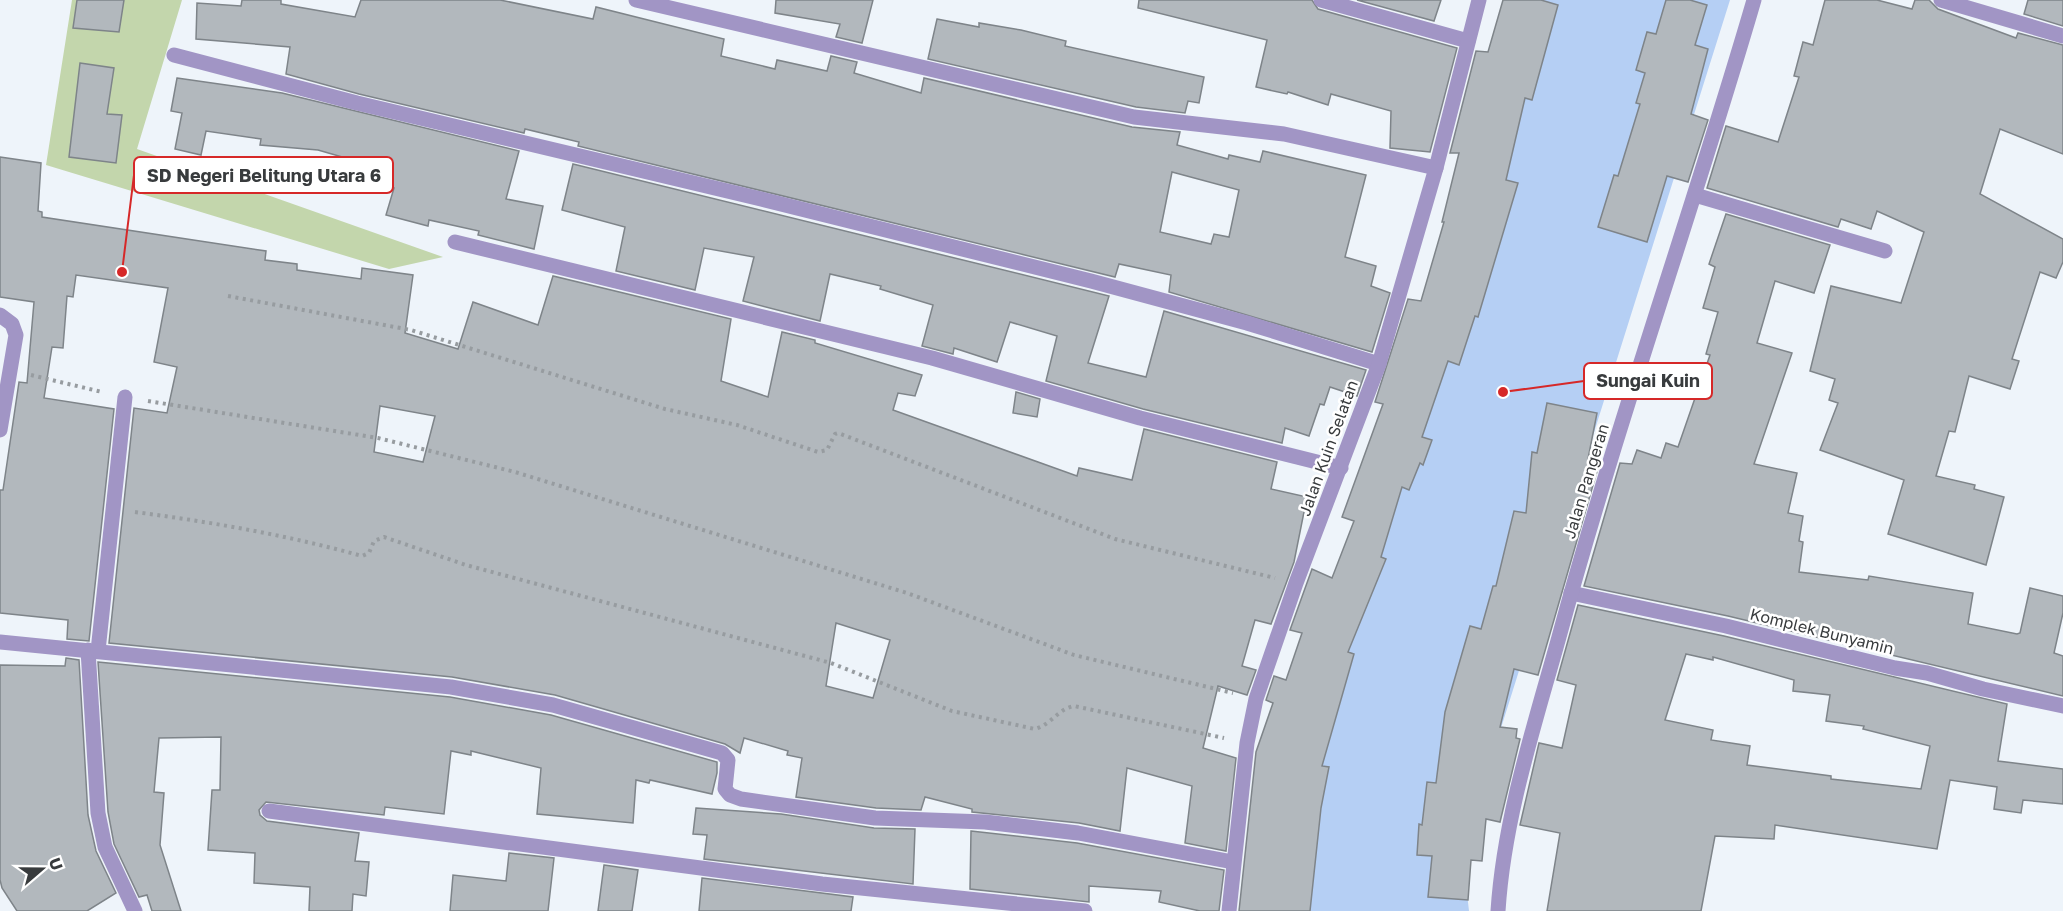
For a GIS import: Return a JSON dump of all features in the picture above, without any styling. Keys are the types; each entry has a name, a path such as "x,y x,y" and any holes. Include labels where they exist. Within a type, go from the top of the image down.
{"street":[{"path":"636,0 1134,117 1284,134 1436,168"},
{"path":"1321,0 1468,41"},
{"name":"Jalan Kuin Selatan","path":"1229,911 1247,743 1256,699 1296,583 1341,468 1378,364 1436,168 1479,0"},
{"name":"Jalan Pangeran","path":"1498,911 1500,884 1516,803 1571,593 1754,0"},
{"path":"1941,0 2063,36"},
{"path":"174,55 357,103 750,196 1091,281 1246,323 1378,364"},
{"path":"1695,195 1885,251"},
{"path":"455,242 932,358 1140,418 1341,468"},
{"path":"0,315 12,324 16,335 0,430"},
{"path":"125,397 113,509 93,651 98,813 105,847 135,911"},
{"name":"Komplek Bunyamin","path":"1571,593 1726,626 1895,669 1927,673 1983,689 2063,706"},
{"path":"0,642 451,687 553,705 722,753 728,760 724,789 730,795 741,799 875,818 985,822 1078,832 1233,862"},
{"path":"269,811 822,884 1085,911"}],"path":[{"path":"228,296 411,330 665,409 737,425 818,452 827,450 835,434 838,433 1115,539 1296,583"},
{"path":"9,370 125,397 378,438 515,472 907,593 1074,655 1256,699"},
{"path":"113,509 215,522 313,542 362,556 369,553 374,541 384,537 466,565 831,663 952,711 1035,729 1047,726 1063,708 1074,706 1247,743"}],"green space":[{"path":"72,0 182,0 137,149 443,257 389,269 46,165"}],"water":[{"path":"1516,0 1730,0 1501,728 1465,876 1469,911 1283,911 1301,735"}],"building":[{"path":"77,0 124,0 119,32 73,28"},
{"path":"242,0 281,0 281,4 355,17 361,0 500,0 593,19 596,7 724,39 721,56 775,69 777,60 827,71 831,56 857,62 854,73 921,93 924,78 1132,127 1180,132 1177,145 1228,159 1229,155 1260,162 1263,151 1366,175 1345,257 1376,266 1371,286 1390,293 1372,352 1169,292 1171,275 1119,264 1115,277 578,146 579,142 525,129 524,133 359,94 286,74 290,47 196,39 197,3 241,6","holes":["1172,172 1239,190 1229,237 1214,234 1211,244 1160,232"]},
{"path":"776,0 873,0 862,43 836,37 840,24 775,13"},
{"path":"1139,0 1312,0 1318,9 1457,48 1430,152 1390,148 1391,111 1331,94 1328,105 1288,92 1287,94 1256,87 1267,40 1138,8"},
{"path":"1357,0 1441,0 1434,21"},
{"path":"1503,0 1541,0 1558,5 1532,100 1525,98 1506,180 1518,183 1478,317 1475,316 1459,365 1448,361 1422,437 1432,440 1423,465 1420,463 1409,490 1402,487 1381,557 1386,559 1348,652 1354,654 1322,766 1329,767 1321,808 1310,911 1239,911 1256,752 1273,703 1266,700 1274,676 1286,680 1302,633 1290,630 1312,569 1332,578 1354,521 1342,517 1383,404 1375,402 1408,299 1421,301 1444,222 1442,222 1459,153 1450,153 1476,51 1488,52"},
{"path":"1666,0 1690,0 1707,5 1695,45 1708,49 1691,114 1708,120 1688,182 1667,176 1647,242 1598,227 1614,175 1618,176 1640,104 1636,103 1645,73 1636,70 1647,32 1656,34"},
{"path":"1825,0 1877,0 1912,9 1915,0 1929,0 1938,9 2016,38 2018,33 2063,45 2063,154 2000,129 1980,194 2063,239 2063,262 2056,278 2040,272 2012,359 2019,361 2010,389 1969,376 1955,432 1949,431 1936,476 1975,485 1974,489 2004,497 1986,565 1888,534 1904,480 1820,450 1838,403 1829,400 1835,379 1810,371 1831,286 1901,303 1924,232 1877,211 1871,229 1841,219 1838,227 1707,188 1726,126 1778,142 1799,77 1794,76 1803,42 1813,45"},
{"path":"2028,0 2063,0 2063,26 2024,14"},
{"path":"937,19 979,27 979,23 1021,30 1066,41 1065,46 1204,77 1199,103 1188,101 1185,113 1136,107 928,59"},
{"path":"80,63 114,68 107,114 122,115 116,163 69,157"},
{"path":"177,78 282,93 519,151 506,199 543,206 534,249 478,235 479,231 429,220 428,226 386,215 394,188 358,174 363,163 318,150 260,145 261,139 206,131 201,155 175,149 182,113 171,111"},
{"path":"0,157 41,163 38,211 42,212 42,217 266,251 265,260 297,264 297,270 361,279 362,268 413,275 405,333 458,349 473,302 538,325 553,276 731,319 721,381 768,397 782,332 815,340 815,343 922,375 915,396 898,393 893,410 1077,476 1079,468 1132,480 1144,429 1277,462 1271,489 1307,497 1294,562 1271,624 1255,620 1242,666 1256,670 1247,695 1218,686 1203,748 1236,758 1226,851 1185,843 1192,786 1127,768 1120,831 1079,823 972,812 972,809 925,797 921,810 876,808 796,797 802,758 787,755 788,751 744,738 740,753 725,744 555,695 452,677 109,643 134,408 167,413 177,367 154,362 168,288 76,275 73,297 67,296 63,348 52,347 44,398 114,409 89,641 67,639 68,620 0,613 0,490 3,490 19,382 27,383 34,302 0,297","holes":["380,406 435,416 423,462 374,452","836,623 890,640 873,698 826,686"]},
{"path":"573,164 1109,296 1088,363 1146,377 1164,311 1366,370 1357,396 1330,387 1324,405 1320,404 1309,436 1285,428 1282,443 1143,409 1046,381 1057,336 1010,322 997,362 954,348 953,354 922,346 933,305 880,289 881,286 830,274 820,321 743,301 754,257 704,248 695,290 616,271 625,227 562,210"},
{"path":"1726,214 1830,245 1814,293 1775,281 1757,343 1792,353 1754,464 1797,473 1788,513 1803,516 1799,541 1803,542 1799,572 1868,580 1869,576 1973,593 1968,624 2017,634 2020,633 2030,588 2063,596 2063,613 2054,653 2063,656 2063,696 1728,616 1584,586 1620,463 1632,464 1637,450 1661,458 1666,443 1678,447 1710,355 1706,354 1718,312 1703,308 1715,267 1709,264"},
{"path":"1016,392 1040,399 1037,417 1013,413"},
{"path":"1547,403 1597,413 1588,459 1600,461 1538,675 1514,669 1500,727 1517,729 1516,738 1520,739 1500,822 1486,819 1482,861 1471,860 1468,900 1428,897 1432,856 1417,855 1419,824 1422,825 1427,782 1436,783 1445,712 1470,626 1481,629 1493,586 1496,586 1514,511 1526,513 1532,452 1537,453"},
{"path":"1578,605 1724,636 2007,704 1998,761 2063,769 2063,804 2023,800 2021,813 1994,809 1997,787 1950,780 1937,849 1775,825 1774,839 1715,836 1701,911 1547,911 1560,833 1520,825 1539,743 1562,748 1576,685 1557,680","holes":["1686,654 1713,660 1713,657 1794,680 1793,691 1830,695 1826,721 1864,726 1863,729 1930,746 1921,789 1831,779 1831,776 1747,765 1750,746 1711,740 1713,730 1665,720"]},
{"path":"66,658 79,660 88,815 96,851 116,893 87,911 17,911 2,888 0,880 0,665 65,666"},
{"path":"98,662 450,697 551,715 717,762 717,773 712,794 650,780 649,783 636,780 633,823 537,814 541,768 471,751 471,755 451,751 444,814 385,807 384,815 266,802 259,810 260,815 267,821 359,833 355,861 369,862 366,896 353,894 352,911 309,911 310,887 254,883 255,853 208,850 212,790 220,790 221,737 159,738 154,792 164,793 160,845 181,911 152,911 147,895 139,897 114,844 108,812"},
{"path":"696,808 781,814 874,828 915,829 913,884 704,859 707,835 693,834"},
{"path":"971,831 1077,843 1224,870 1219,911 1200,911 1159,902 1161,891 1089,886 1089,902 970,889"},
{"path":"509,853 554,858 548,911 450,911 453,875 506,881"},
{"path":"604,865 638,870 632,911 598,911"},
{"path":"702,878 853,897 851,911 699,911"}],"place":[{"name":"SD Negeri Belitung Utara 6","path":"122,272"},
{"name":"Sungai Kuin","path":"1503,392"}]}
